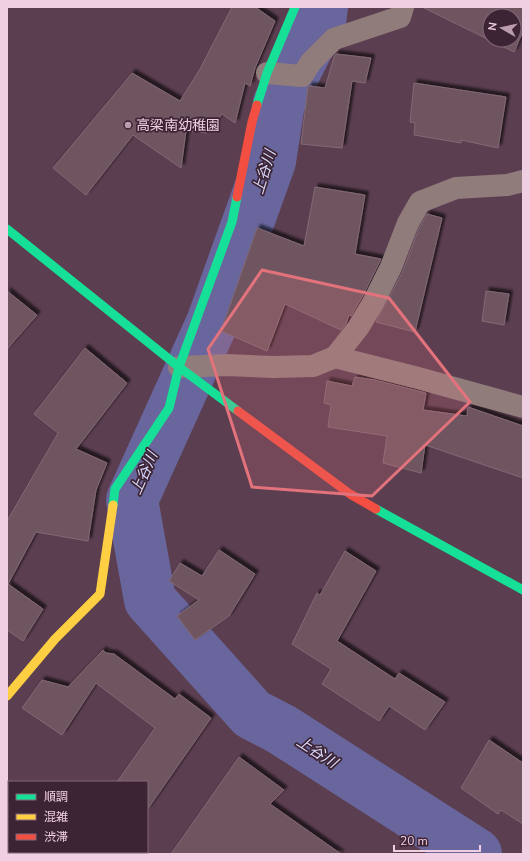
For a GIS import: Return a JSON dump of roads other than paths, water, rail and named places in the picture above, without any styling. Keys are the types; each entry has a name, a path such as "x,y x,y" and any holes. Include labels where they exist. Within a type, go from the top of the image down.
{"street":[{"path":"9,690 55,639 100,594 114,489 169,408 179,367 232,222 252,122 267,73 295,7"},
{"path":"267,73 302,76 311,62 334,39 400,17 403,7"},
{"path":"179,367 227,365 273,367 313,366 335,357 358,328 373,303 391,267 408,223 420,202 456,188 507,185 523,181"},
{"path":"7,229 179,367 350,494 523,590"},
{"path":"335,357 523,407"}],"waterway":[{"name":"上谷川","path":"322,7 320,22 279,103 270,161 212,323 132,500 150,600 252,714 281,729 476,854"}],"place":[{"name":"高梁南幼稚園","path":"128,125"}]}
